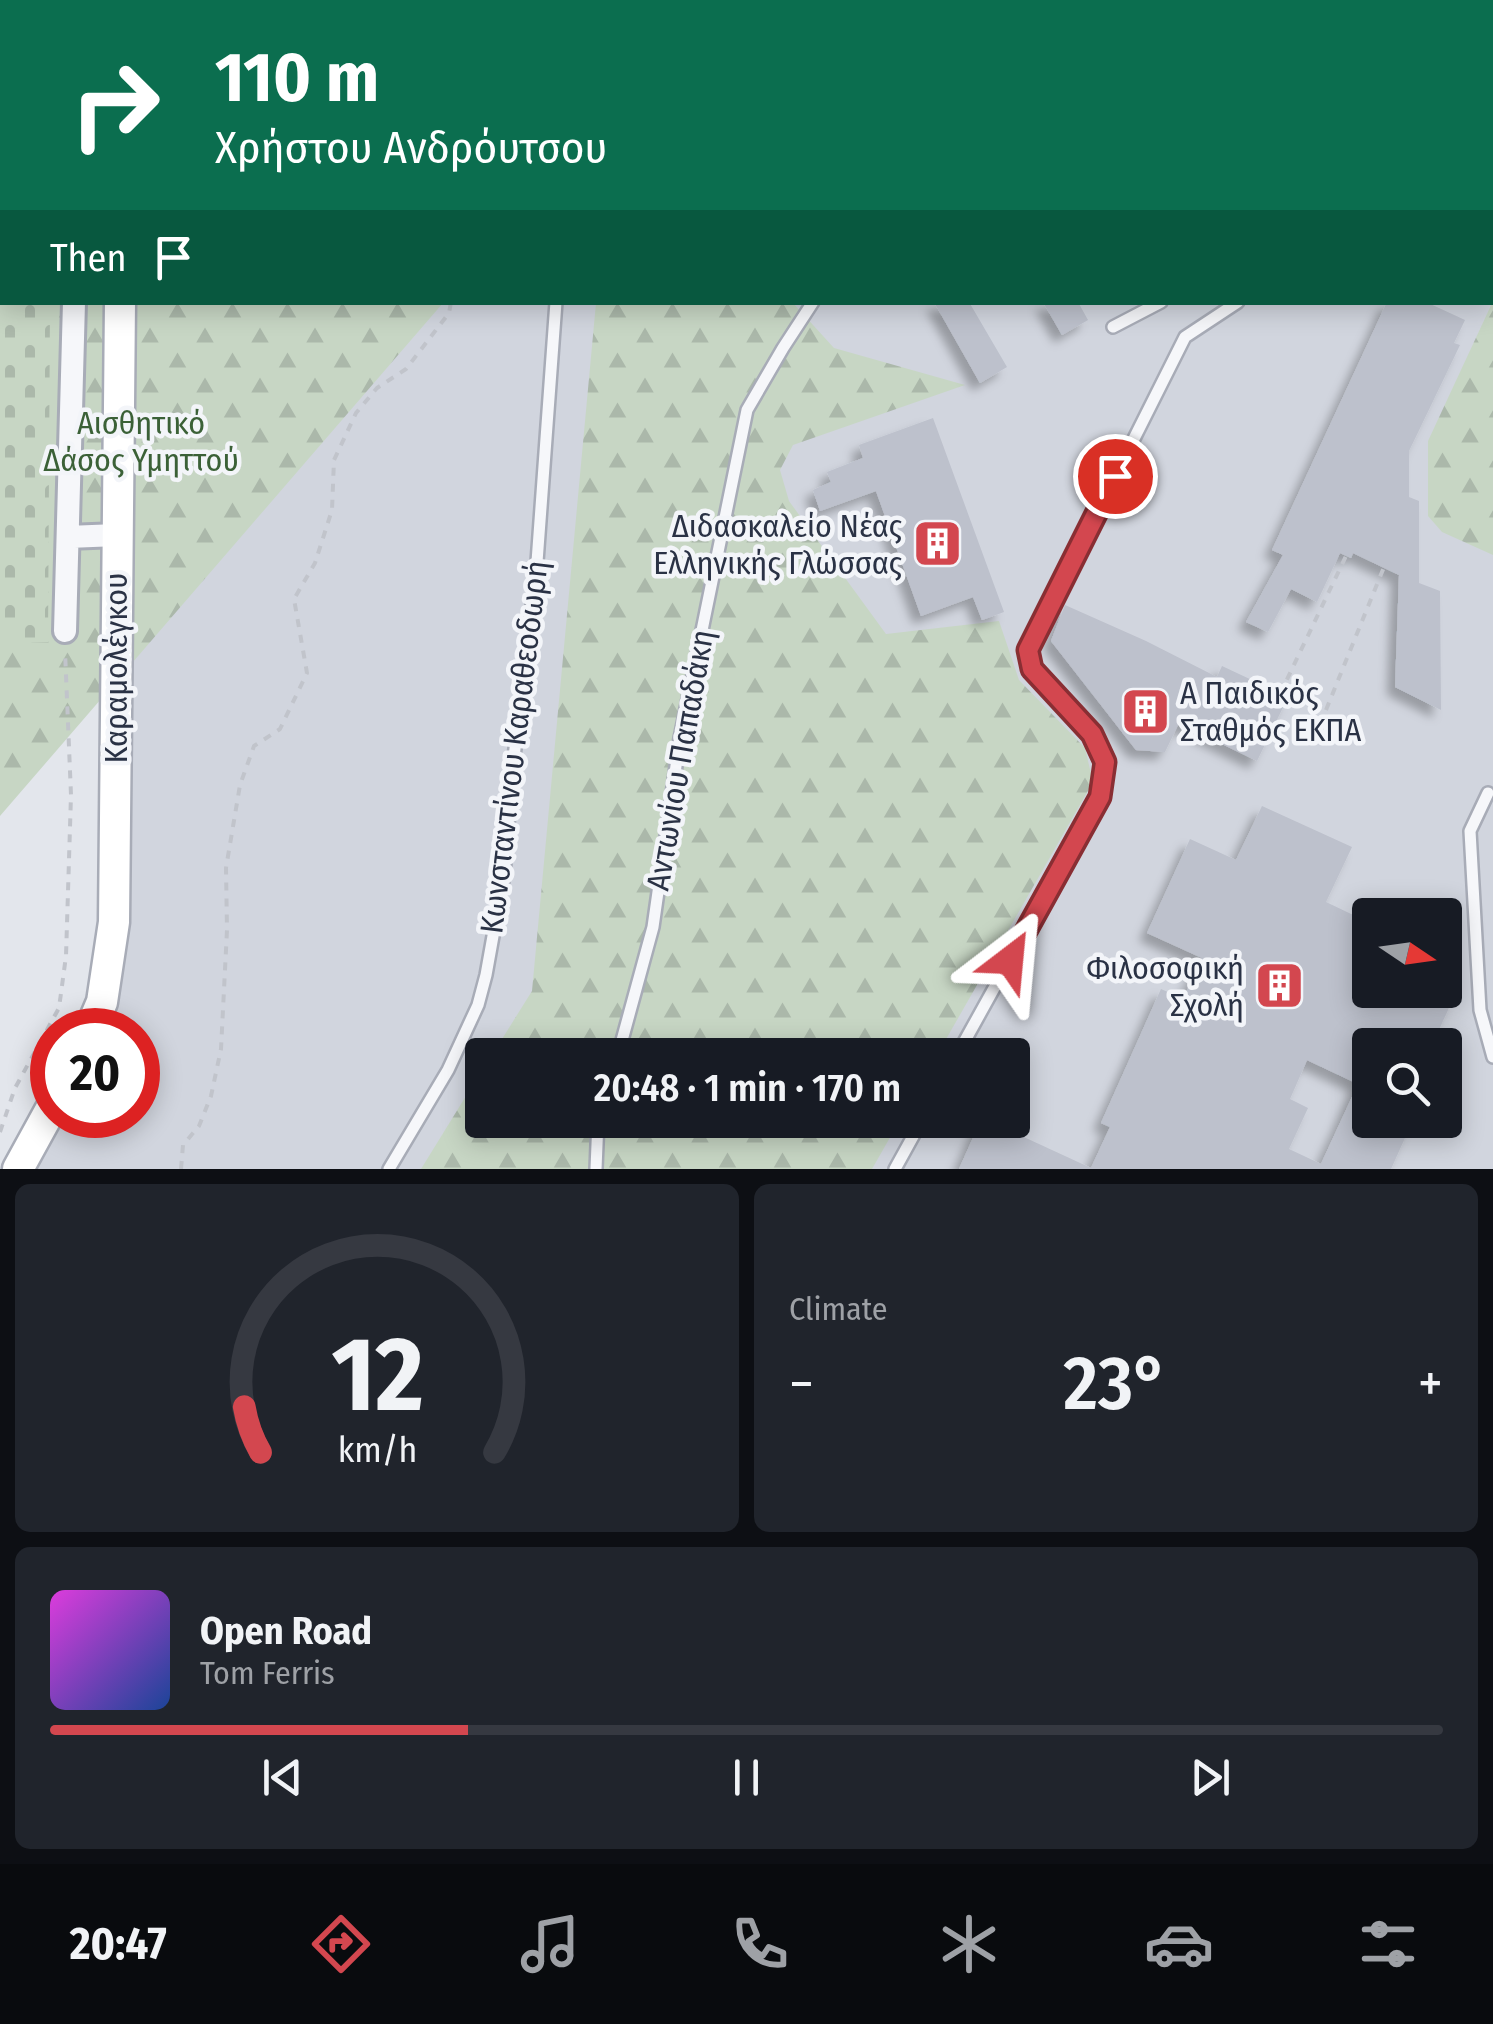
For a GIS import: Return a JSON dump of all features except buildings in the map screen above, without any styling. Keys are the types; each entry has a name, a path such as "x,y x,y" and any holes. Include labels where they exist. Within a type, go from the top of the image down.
{"main road":[{"name":"Καραμολέγκου","path":"99,1008 114,922 120,305"},
{"path":"18,1169 35,1138"}],"street":[{"path":"64,631 74,305"},
{"path":"68,537 116,536"}],"lane":[{"name":"Κωνσταντίνου Καραθεοδωρή","path":"390,1169 448,1070 478,1004 486,975 504,875 537,562 556,305"},
{"name":"Αντωνίου Παπαδάκη","path":"622,1038 652,926 680,738 747,410 811,305"},
{"path":"1112,327 1155,305"},
{"path":"967,1038 1100,797 1105,762 1092,734 1032,669 1028,650 1185,337 1233,305"},
{"path":"1488,793 1470,832 1480,1010 1493,1057"},
{"path":"596,1169 597,1138"},
{"path":"895,1169 912,1138"}],"path":[{"path":"181,1169 183,1145 199,1126 211,1096 221,1049 226,868 240,785 254,746 280,729 307,673 294,599 315,563 332,510 334,460 356,413 377,388 406,369 449,313 450,305"},
{"path":"1280,694 1346,556"},
{"path":"1326,710 1384,568"},
{"path":"0,1132 15,1088 59,1008 66,956 71,795 64,631"}],"shaded area":[{"path":"137,305 1493,305 1493,1169 26,1169 42,1138 160,1138 160,1008 98,1008"}],"green space":[{"name":"Αισθητικό Δάσος Υμηττού","path":"0,305 441,305 0,816"},
{"path":"0,305 50,305 48,642 0,644"},
{"path":"596,305 795,305 834,348 965,385 793,445 780,470 789,501 886,634 999,621 1019,680 1085,748 1093,782 947,1038 503,1038 532,991"},
{"path":"1493,305 1493,555 1442,532 1428,516 1428,441"},
{"path":"465,1098 465,1138 890,1138 872,1169 421,1169"}],"place":[{"name":"Διδασκαλείο Νέας Ελληνικής Γλώσσας","path":"937,544"},
{"name":"Α Παιδικός Σταθμός ΕΚΠΑ","path":"1145,711"},
{"name":"Φιλοσοφική Σχολή","path":"1279,986"}],"route":[{"path":"1010,960 1100,797 1105,762 1092,734 1032,669 1028,650 1115,476"}]}
